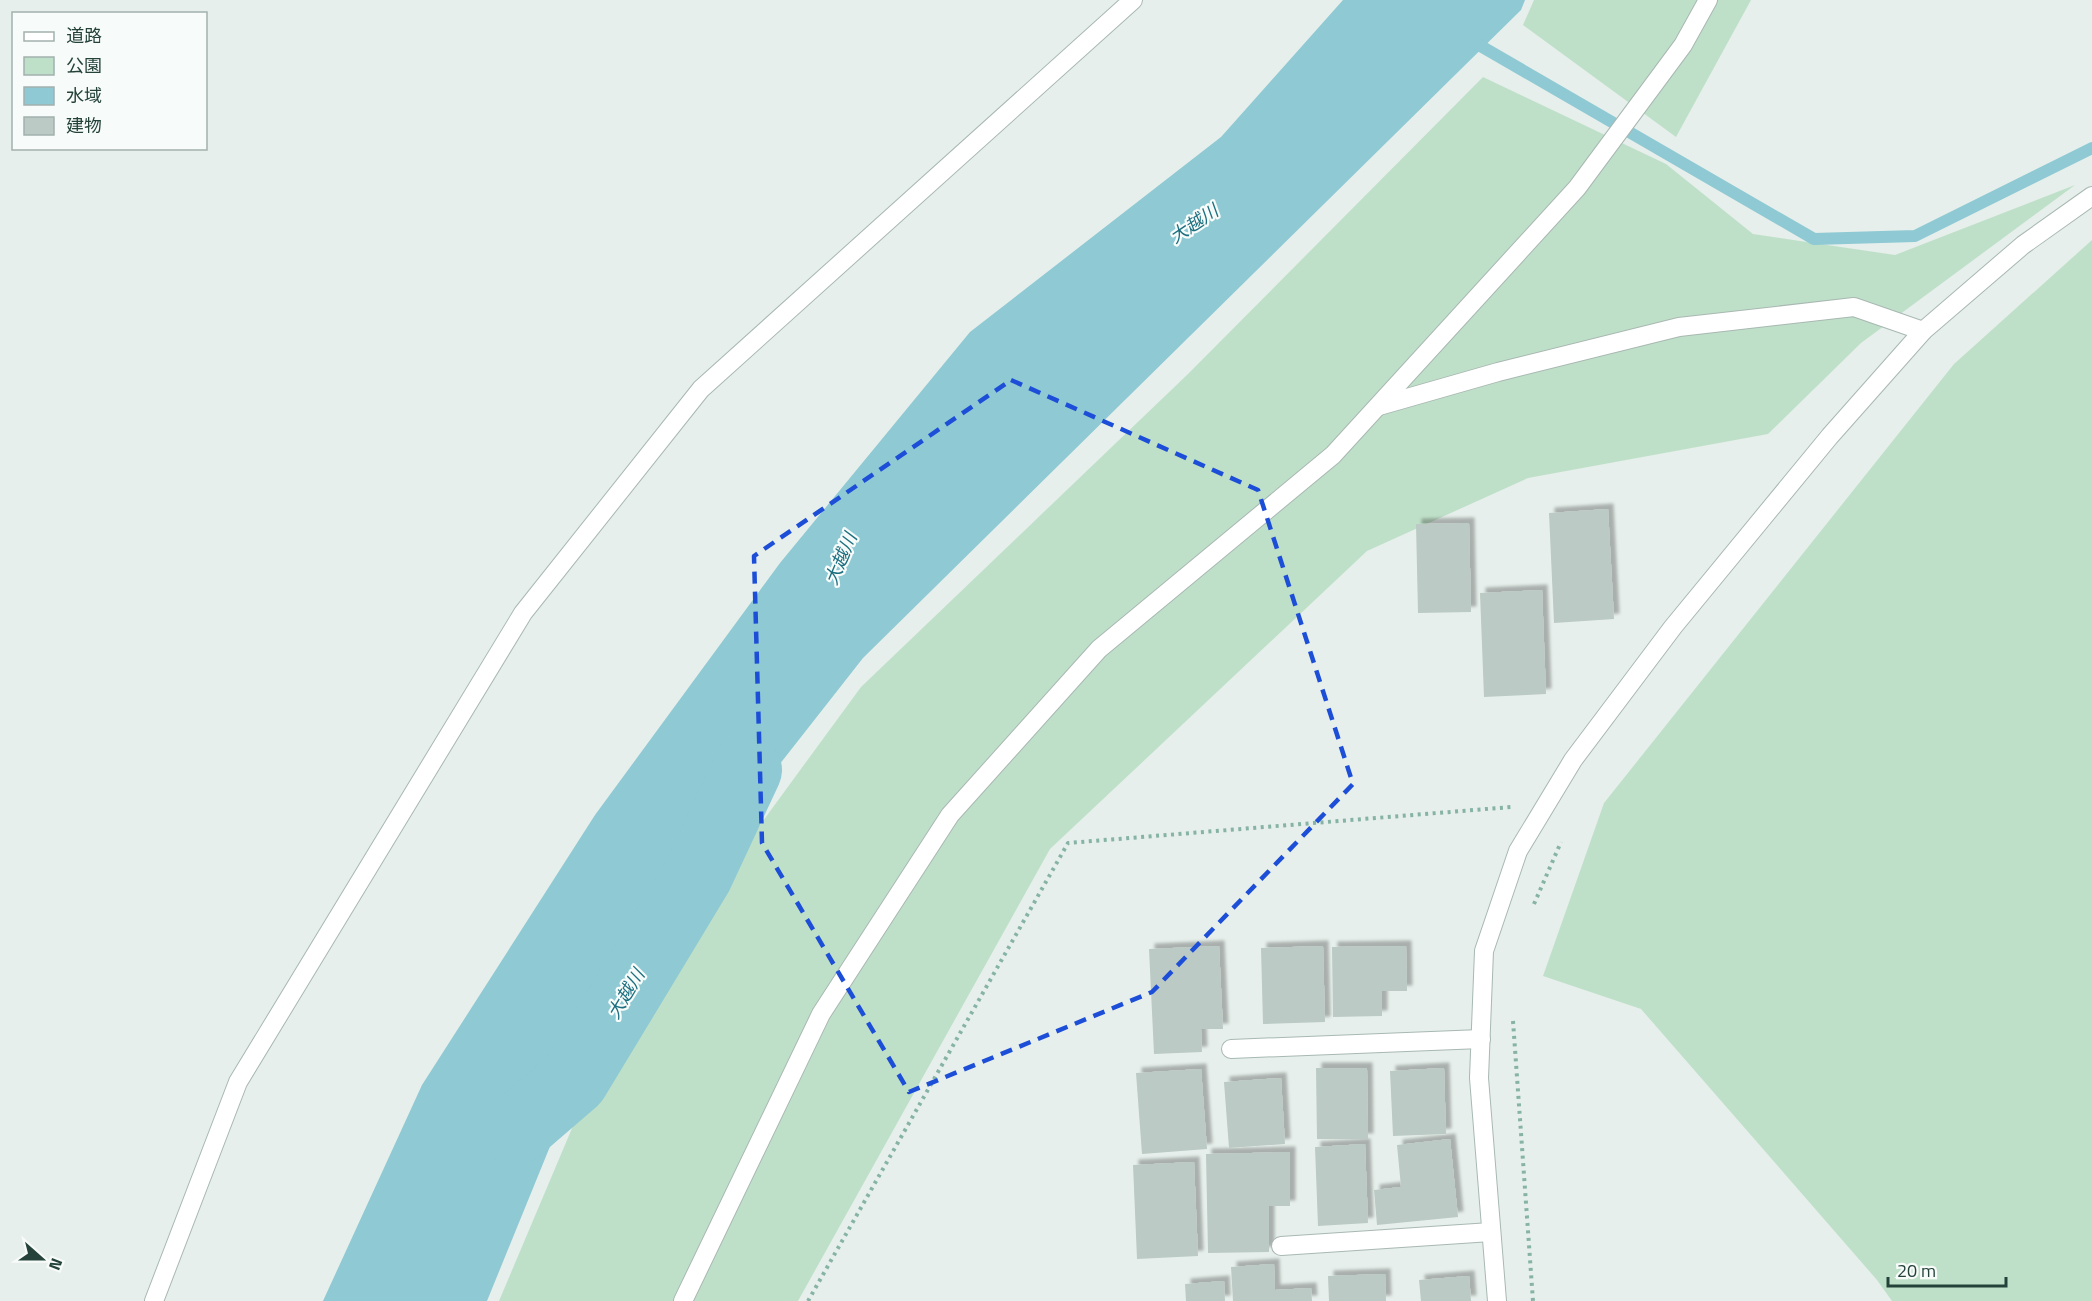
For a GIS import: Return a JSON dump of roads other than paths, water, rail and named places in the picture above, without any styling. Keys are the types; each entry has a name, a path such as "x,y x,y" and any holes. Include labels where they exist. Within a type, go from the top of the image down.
{"street":[{"path":"154,1301 238,1082 523,613 701,389 1133,0"},
{"path":"683,1301 821,1014 950,815 1099,649 1333,455 1577,188 1683,45 1708,0"},
{"path":"1497,1301 1479,1078 1484,951 1518,851 1573,760 1673,627 1830,436 1923,331 2023,245 2092,196"},
{"path":"1377,407 1498,372 1679,327 1854,307 1923,331"},
{"path":"1231,1049 1481,1039"},
{"path":"1281,1246 1491,1232"}],"water":[{"path":"1343,0 1525,0 1521,10 863,658 626,960 487,1301 323,1301 422,1085 595,815 780,563 970,332 1221,137"}],"waterway":[{"path":"1472,41 1814,239 1915,236 2092,148"},
{"name":"大越川","path":"516,1130 574,1080 698,875 747,770"}]}
